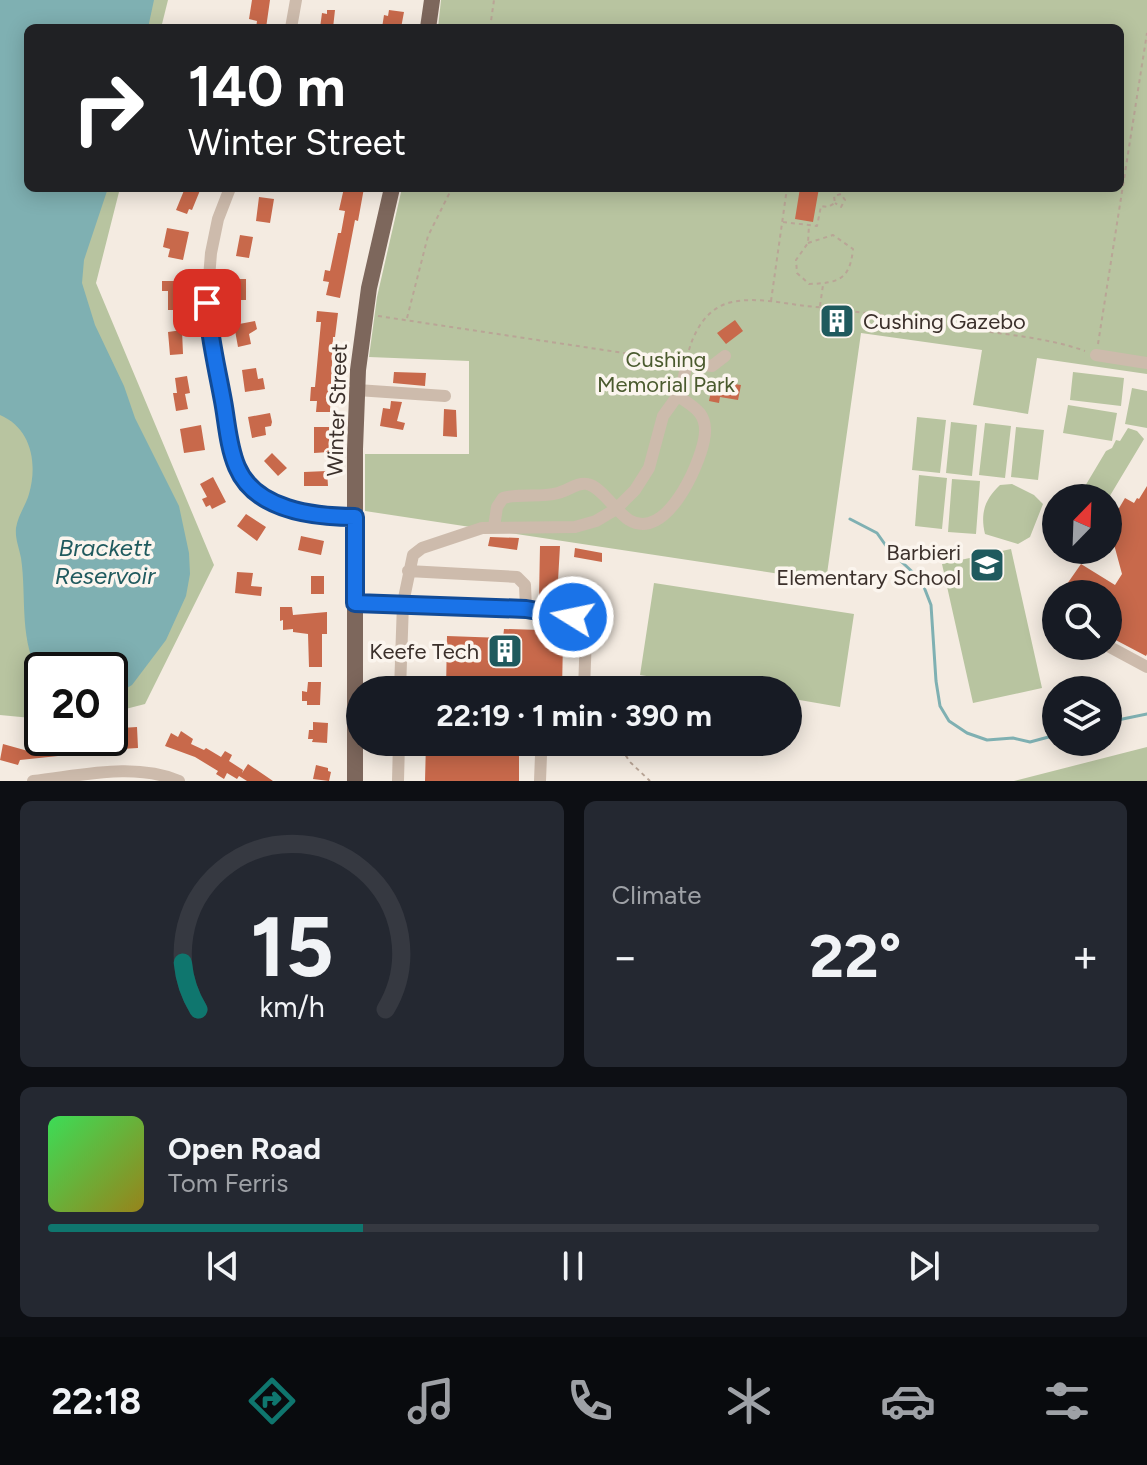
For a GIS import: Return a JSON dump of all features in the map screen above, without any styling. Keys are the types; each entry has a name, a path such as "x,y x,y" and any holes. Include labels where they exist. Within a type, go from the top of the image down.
{"main road":[{"path":"429,24 432,0"},
{"name":"Winter Street","path":"355,781 357,390 364,314 391,192"}],"street":[{"path":"292,24 296,0"},
{"path":"229,192 212,244 207,303 231,446 238,470 262,496 282,506 355,517"},
{"path":"1096,355 1147,363"},
{"path":"400,676 403,603 413,555 422,548 471,531 494,527 564,529 596,521 616,509 643,480 653,457 663,416 679,397 687,362 712,366 725,356"},
{"path":"357,390 445,396"},
{"path":"494,527 497,507 503,498 546,495 583,484 593,486 634,522 651,522 666,511 688,483 698,462 706,424 700,412 679,397"},
{"path":"408,571 517,577 525,585 526,609"},
{"path":"355,603 526,609 568,615 582,624 587,641 585,676"},
{"path":"1122,654 1147,667"},
{"path":"398,781 399,756"},
{"path":"540,781 541,756"},
{"path":"33,781 139,771 159,773 179,781"}],"path":[{"path":"491,24 494,0"},
{"path":"1124,178 1147,33"},
{"path":"407,320 428,236 450,192"},
{"path":"771,302 786,192"},
{"path":"364,314 687,362 696,332 714,310 731,302 771,302 1036,340 1096,355 1122,192"},
{"path":"782,221 817,226 821,206 828,207 835,203"},
{"path":"808,243 833,235 853,249 851,267 840,280 823,283 809,284 797,273 796,260 808,243 809,225"},
{"path":"820,307 823,283"},
{"path":"626,756 650,781"}],"green space":[{"name":"Brackett Reservoir","path":"0,0 168,0 162,24 24,24 24,192 119,192 96,283 214,565 145,704 128,708 128,652 24,652 24,717 0,715"},
{"name":"Cushing Memorial Park","path":"441,0 1147,0 1147,374 1037,358 1028,414 973,405 982,350 861,333 826,581 365,511 365,454 469,454 469,361 369,357 377,297 401,192 1124,192 1124,24 438,24"},
{"path":"1073,372 1124,378 1121,406 1070,400"},
{"path":"1132,388 1147,391 1147,428 1125,424"},
{"path":"1068,405 1117,413 1112,441 1063,433"},
{"path":"917,417 946,420 940,473 912,470"},
{"path":"951,422 977,425 972,476 946,473"},
{"path":"985,423 1011,426 1005,478 979,475"},
{"path":"1016,427 1044,430 1038,480 1011,477"},
{"path":"1128,428 1137,431 1144,439 1117,484 1086,484 1106,451 1112,448 1116,440 1120,441"},
{"path":"919,475 947,478 942,529 915,526"},
{"path":"952,479 980,481 976,534 948,532"},
{"path":"1012,484 1034,495 1042,503 1030,537 1018,544 985,534 985,507 1000,485"},
{"path":"1011,549 1042,688 973,703 942,564"},
{"path":"654,583 854,614 840,707 802,700 802,676 640,675"},
{"path":"1147,747 1147,781 1014,781 1122,756 1122,753"}],"water":[{"name":"Brackett Reservoir","path":"0,0 154,0 149,24 24,24 24,192 107,192 84,260 82,283 95,325 124,386 135,418 179,506 189,553 190,574 186,596 166,640 128,687 128,652 30,652 16,532 28,498 33,470 30,448 19,428 0,415"}],"building":[{"path":"252,0 270,0 267,24 257,24 257,21 249,19"},
{"path":"327,10 335,10 333,24 321,24 322,13 327,14"},
{"path":"389,10 404,12 402,24 383,24 384,15 388,16"},
{"path":"183,192 199,192 187,214 176,210"},
{"path":"343,192 363,192 340,298 326,295 329,282 323,281 325,270 330,271 338,233 341,233 345,211 339,210"},
{"path":"799,192 818,192 813,222 795,219"},
{"path":"259,197 274,199 270,223 256,221"},
{"path":"167,228 189,232 183,260 168,257 170,249 163,247"},
{"path":"240,235 253,237 249,258 236,256"},
{"path":"232,279 246,279 246,300 232,300"},
{"path":"162,281 181,281 183,310 168,310 168,291 162,291"},
{"path":"317,311 338,313 333,337 330,412 316,412 317,401 310,401 311,387 315,387 321,322 316,322"},
{"path":"735,320 743,331 726,344 717,333"},
{"path":"255,321 257,329 249,334 251,344 238,347 234,325"},
{"path":"182,330 183,354 170,355 168,332"},
{"path":"256,368 258,379 263,378 265,389 245,392 242,370"},
{"path":"394,372 426,373 425,386 393,383"},
{"path":"187,376 190,393 185,394 188,409 176,411 173,393 177,393 175,378"},
{"path":"713,381 741,385 738,400 720,397 719,403 709,401"},
{"path":"391,401 402,402 397,421 405,423 403,430 380,426 383,408 390,409"},
{"path":"444,409 456,410 457,437 443,436"},
{"path":"270,413 272,422 271,426 265,427 266,435 252,438 248,417"},
{"path":"201,425 205,450 184,453 180,429"},
{"path":"314,427 329,427 329,452 314,453"},
{"path":"272,453 287,468 278,476 264,461"},
{"path":"327,471 328,486 304,486 304,472"},
{"path":"213,477 226,502 212,509 210,505 206,507 202,499 207,497 200,484"},
{"path":"1147,486 1146,656 1122,643 1122,580 1118,580 1122,574 1119,564 1122,564 1122,503 1125,498 1134,503"},
{"path":"246,514 266,527 257,541 237,526"},
{"path":"301,536 324,541 321,555 298,550"},
{"path":"490,537 519,538 517,550 488,546"},
{"path":"540,546 560,546 557,598 539,598"},
{"path":"575,548 602,553 602,562 574,557"},
{"path":"1081,564 1107,580 1070,580"},
{"path":"237,572 253,573 251,586 262,587 261,596 235,593"},
{"path":"311,576 324,576 324,594 311,594"},
{"path":"280,607 292,607 293,615 327,612 327,634 322,634 322,667 309,667 308,634 293,632 293,629 283,630"},
{"name":"Keefe Tech","path":"547,624 570,627 570,640 563,640 562,676 446,676 447,636 503,638 504,629 541,630"},
{"path":"308,682 321,682 320,705 307,705 307,701 302,701 302,691 307,692"},
{"path":"313,722 328,723 327,743 308,739"},
{"path":"137,727 138,748 128,749 128,728"},
{"path":"181,731 193,739 191,744 221,757 225,751 232,755 229,761 243,770 242,773 248,764 273,781 247,781 227,773 224,779 216,774 218,771 195,757 165,746 171,733 178,737"},
{"path":"3,744 24,750 24,756 54,756 20,760 18,765 0,760"},
{"path":"426,756 519,756 519,781 425,781"},
{"path":"316,765 328,768 331,772 329,781 313,779"}],"waterway":[{"path":"850,519 877,533 924,587 931,605 940,706 949,721 967,733 987,740 1013,738 1030,742 1042,739"},
{"path":"1122,719 1147,714"}],"place":[{"name":"Cushing Gazebo","path":"837,321"},
{"name":"Barbieri Elementary School","path":"987,565"},
{"name":"Keefe Tech","path":"505,651"}],"route":[{"path":"207,303 231,446 238,470 262,496 282,506 355,517 355,603 526,609 573,617"}]}
